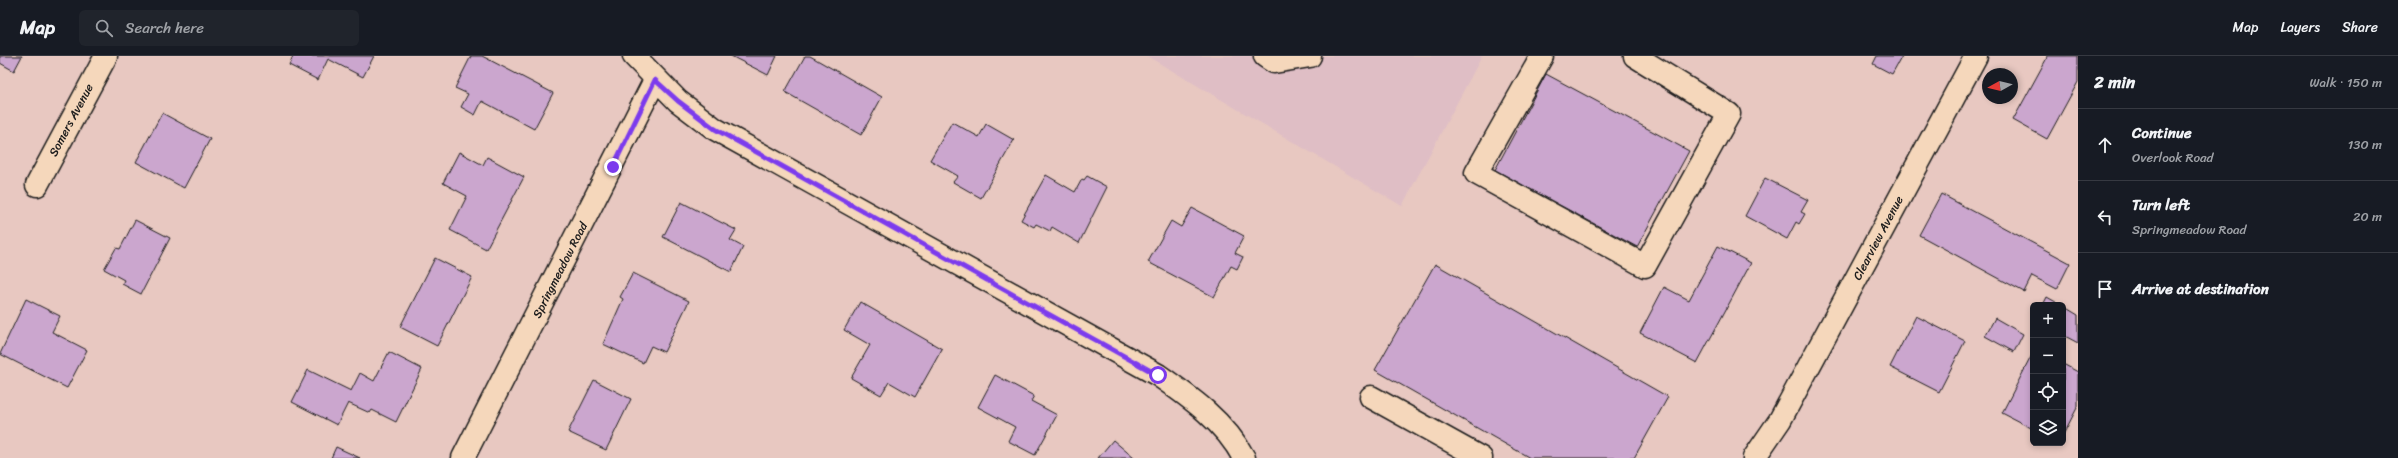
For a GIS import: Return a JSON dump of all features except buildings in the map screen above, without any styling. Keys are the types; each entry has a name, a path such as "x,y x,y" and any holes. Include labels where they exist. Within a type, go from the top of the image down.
{"street":[{"name":"Somers Avenue","path":"37,184 106,56"},
{"path":"634,56 655,80 678,101 715,129 1158,375 1194,400 1220,425 1244,458"},
{"path":"1265,56 1274,62 1310,56"},
{"path":"1542,56 1476,173 1645,266 1729,114 1635,56"},
{"name":"Clearview Avenue","path":"1754,458 1780,420 1976,56"},
{"name":"Springmeadow Road","path":"464,458 655,80"},
{"path":"1371,397 1481,458"}],"shaded area":[{"path":"1147,56 1482,56 1402,206"}],"route":[{"path":"613,167 655,80 678,101 715,129 1002,290 1158,375"}]}
